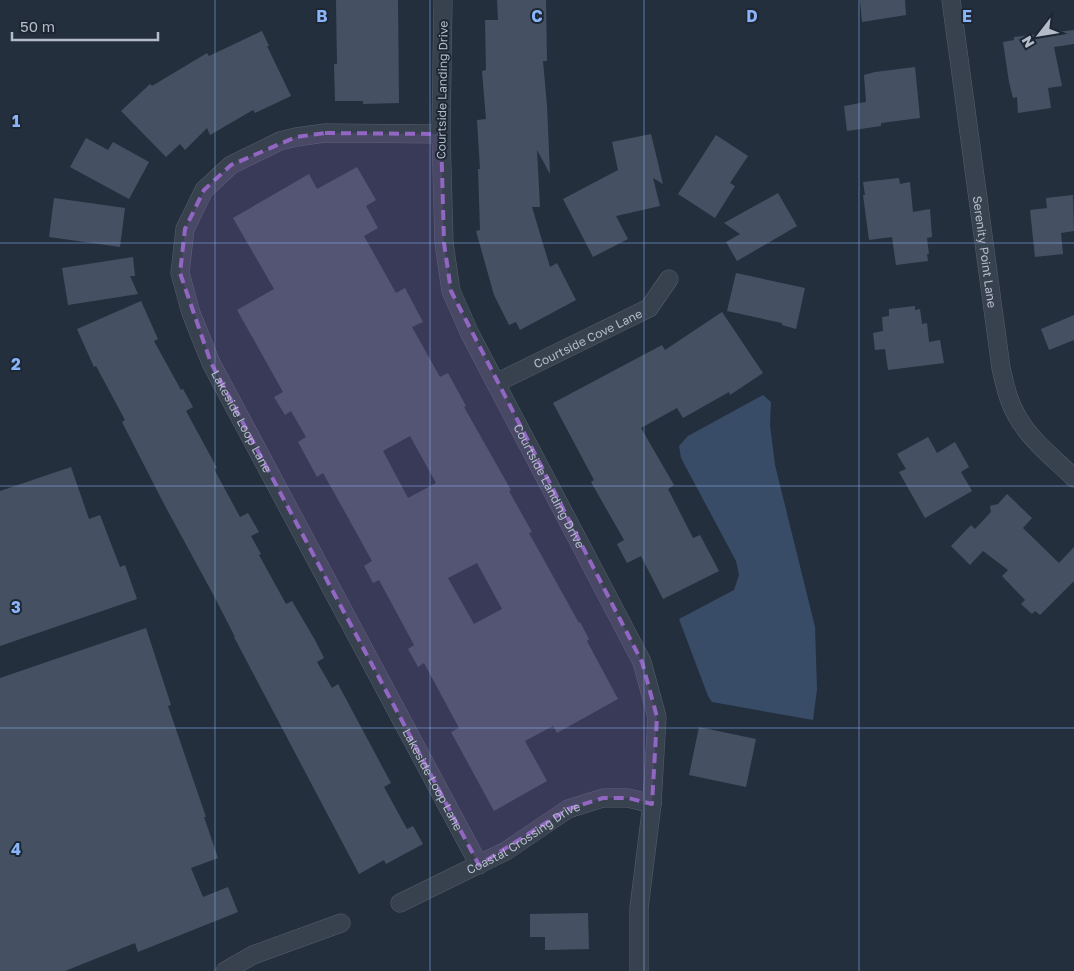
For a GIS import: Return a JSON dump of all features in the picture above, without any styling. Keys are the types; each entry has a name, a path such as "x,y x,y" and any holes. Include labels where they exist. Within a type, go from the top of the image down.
{"street":[{"name":"Courtside Landing Drive","path":"443,0 440,134 444,243 451,291 470,334 642,662 657,718 652,804 639,908 639,971"},
{"name":"Serenity Point Lane","path":"951,0 1001,368 1007,394 1017,416 1034,438 1074,478"},
{"name":"Lakeside Loop Lane","path":"440,134 311,134 280,141 231,165 204,190 185,230 180,273 191,313 211,363 479,865"},
{"name":"Courtside Cove Lane","path":"496,383 649,308 669,279"},
{"name":"Coastal Crossing Drive","path":"400,903 506,851 568,809 603,798 628,798 652,804"},
{"path":"225,971 254,955 341,923"}],"highlighted area":[{"path":"325,133 441,134 444,243 451,291 642,662 657,717 652,804 628,798 603,798 568,809 479,865 211,363 180,273 185,229 204,190 231,165 296,137"}],"water":[{"path":"763,395 771,402 770,425 775,465 815,627 817,689 813,720 712,702 708,696 679,619 734,590 739,575 736,561 681,458 679,446 688,436"}],"building":[{"path":"336,0 398,0 399,103 363,104 363,101 335,101 334,64 337,64"},
{"path":"497,0 546,0 547,61 543,61 550,174 537,150 540,207 532,207 550,267 557,263 576,300 520,330 516,322 509,325 494,295 476,231 480,230 478,169 480,169 477,120 486,119 482,71 486,70 485,20 498,20"},
{"path":"860,0 905,0 906,15 862,22"},
{"path":"1074,30 1074,44 1054,47 1062,86 1048,88 1051,108 1018,113 1017,97 1013,98 1009,82 1003,42 1014,40 1014,37"},
{"path":"262,31 269,46 267,46 291,96 255,113 253,110 210,135 207,128 185,150 180,144 166,157 121,111 150,84 152,86 207,53 209,56"},
{"path":"915,67 920,118 881,123 881,126 847,131 844,106 866,102 864,75"},
{"path":"651,134 663,184 653,178 660,206 616,216 628,239 593,257 563,199 618,170 612,142"},
{"path":"716,135 748,156 730,183 735,186 715,218 678,194"},
{"path":"86,138 108,150 113,142 149,162 129,199 70,167"},
{"path":"357,167 376,200 366,206 378,228 364,236 396,293 405,288 423,322 412,327 440,377 448,373 466,406 464,407 511,490 509,491 532,532 529,533 580,622 589,639 587,641 618,699 557,733 553,726 525,741 547,781 494,811 451,732 459,728 424,663 418,667 408,649 414,645 379,580 373,583 364,566 372,561 323,473 317,477 298,442 306,437 291,411 285,415 274,397 283,392 237,310 274,289 233,218 309,174 317,189","holes":["410,436 436,483 408,498 383,451","477,563 502,609 474,624 448,578"]},
{"path":"899,178 900,184 910,182 913,212 930,209 932,237 927,238 928,261 896,265 892,237 869,240 863,182"},
{"path":"778,193 797,226 737,261 726,242 740,234 724,223"},
{"path":"1073,195 1074,231 1061,233 1063,254 1035,257 1030,210 1047,208 1046,198"},
{"path":"54,198 125,208 120,247 49,237"},
{"path":"133,257 135,276 130,276 138,294 68,305 62,268"},
{"path":"736,273 805,288 796,329 782,325 782,323 727,311"},
{"path":"141,301 158,339 154,341 181,390 183,389 193,407 186,411 217,468 214,469 240,517 248,513 259,532 251,536 261,554 259,555 286,604 292,601 315,640 324,658 317,662 332,688 338,684 391,783 384,787 407,829 413,826 423,844 386,864 384,860 359,874 164,504 122,422 125,420 96,366 94,367 77,329"},
{"path":"915,306 915,310 920,309 922,324 927,323 929,342 940,340 944,363 888,370 885,349 875,350 873,333 883,331 882,317 889,316 889,309"},
{"path":"722,312 763,373 730,395 729,392 683,418 677,408 641,428 674,485 668,489 693,538 700,535 719,571 663,599 641,556 627,563 617,544 624,540 591,482 594,480 553,403 662,345 665,350"},
{"path":"1074,315 1074,340 1049,350 1041,329"},
{"path":"928,437 937,453 955,442 969,467 961,472 972,491 925,518 899,472 906,469 897,454"},
{"path":"71,467 89,519 100,515 120,567 125,565 137,599 0,646 0,491"},
{"path":"1007,494 1032,518 1023,528 1059,563 1074,547 1074,581 1040,615 1035,611 1032,614 1021,604 1025,600 1002,576 1008,570 983,551 970,565 951,546 971,525 975,529 991,512 990,506 998,504"},
{"path":"146,628 171,705 168,706 218,858 191,868 203,897 228,887 238,912 138,952 135,943 65,971 0,971 0,678"},
{"path":"699,727 756,739 746,787 689,775"},
{"path":"588,913 589,949 545,950 545,937 530,937 530,914"}]}
